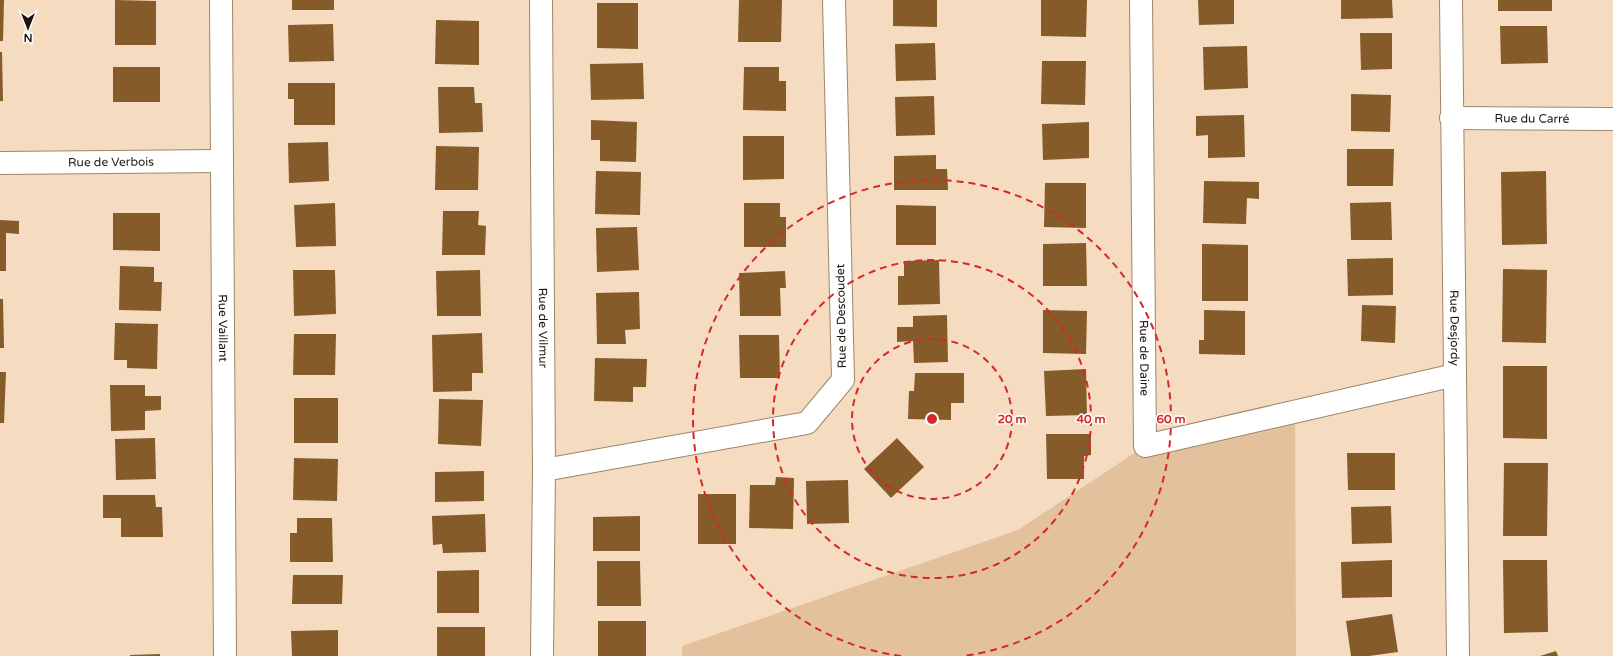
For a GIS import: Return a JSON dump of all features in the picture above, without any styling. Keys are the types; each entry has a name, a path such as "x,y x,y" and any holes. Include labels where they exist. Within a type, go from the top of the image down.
{"street":[{"name":"Rue Vaillant","path":"220,0 225,656"},
{"name":"Rue de Vilmur","path":"540,0 544,470 542,656"},
{"name":"Rue de Descoudet","path":"544,470 807,423 843,380 834,0"},
{"name":"Rue de Daine","path":"1141,0 1145,446 1455,375"},
{"name":"Rue Desjordy","path":"1451,0 1451,118 1458,656"},
{"name":"Rue du Carré","path":"1451,118 1613,119"},
{"name":"Rue de Verbois","path":"0,163 221,161"}],"shaded area":[{"path":"1295,411 1296,656 682,656 682,646 1018,530 1145,446"}],"building":[{"path":"0,0 4,0 3,41 0,41"},
{"path":"115,0 156,1 156,45 115,45"},
{"path":"292,0 334,0 334,10 292,10"},
{"path":"739,0 782,0 781,42 738,42"},
{"path":"893,0 937,0 937,27 893,26"},
{"path":"1041,0 1087,0 1086,37 1041,36"},
{"path":"1198,0 1234,0 1234,24 1199,25"},
{"path":"1341,0 1392,0 1393,18 1341,19"},
{"path":"1498,0 1552,0 1552,11 1498,11"},
{"path":"597,3 638,3 638,49 597,48"},
{"path":"436,20 479,21 479,65 435,64"},
{"path":"333,24 334,61 289,62 288,25"},
{"path":"1500,26 1547,26 1548,63 1501,64"},
{"path":"1360,33 1392,33 1392,69 1361,70"},
{"path":"935,43 936,80 896,81 895,44"},
{"path":"1247,46 1248,88 1204,90 1203,47"},
{"path":"0,52 2,52 3,101 0,101"},
{"path":"1042,61 1086,61 1085,105 1041,104"},
{"path":"643,63 644,99 591,100 590,64"},
{"path":"113,67 160,67 160,102 113,102"},
{"path":"744,67 779,67 779,81 786,81 786,111 743,110"},
{"path":"288,83 335,83 335,125 294,125 294,99 288,99"},
{"path":"438,87 474,87 475,103 482,103 483,132 439,133"},
{"path":"1351,94 1391,95 1390,132 1351,131"},
{"path":"934,96 935,135 896,136 895,97"},
{"path":"1244,115 1245,157 1208,158 1208,135 1196,136 1196,116"},
{"path":"591,120 637,122 636,162 600,161 600,140 591,140"},
{"path":"1089,122 1089,158 1043,160 1042,124"},
{"path":"743,136 784,136 784,179 743,180"},
{"path":"328,142 329,181 289,183 288,143"},
{"path":"436,146 479,147 478,190 435,190"},
{"path":"1347,149 1394,149 1393,186 1347,186"},
{"path":"936,155 936,169 947,169 948,190 894,190 894,156"},
{"path":"596,171 641,172 640,215 595,214"},
{"path":"1546,171 1547,244 1502,245 1501,172"},
{"path":"1204,181 1259,182 1259,199 1247,198 1246,224 1203,223"},
{"path":"1045,183 1086,183 1086,228 1044,227"},
{"path":"1391,202 1392,240 1351,240 1350,203"},
{"path":"335,203 336,246 296,247 294,205"},
{"path":"744,203 780,203 780,217 786,217 786,247 744,247"},
{"path":"896,205 936,206 936,245 896,245"},
{"path":"443,211 479,211 478,225 486,226 485,255 442,255"},
{"path":"113,213 160,213 160,251 113,250"},
{"path":"0,220 19,221 19,234 6,233 6,271 0,271"},
{"path":"637,227 639,270 597,272 596,228"},
{"path":"1086,243 1087,286 1043,286 1043,244"},
{"path":"1202,244 1248,245 1248,301 1202,301"},
{"path":"1393,258 1393,295 1348,296 1347,259"},
{"path":"939,260 940,304 898,305 898,276 904,276 904,261"},
{"path":"120,266 154,267 154,282 162,282 161,311 119,310"},
{"path":"1503,269 1547,270 1546,343 1502,342"},
{"path":"293,270 335,270 336,314 294,316"},
{"path":"480,270 481,316 437,316 436,271"},
{"path":"785,271 786,288 780,288 781,316 740,316 739,273"},
{"path":"639,292 640,329 625,330 626,344 597,344 596,293"},
{"path":"0,299 3,299 4,348 0,348"},
{"path":"1362,305 1396,306 1395,343 1361,341"},
{"path":"1043,310 1087,311 1086,354 1043,353"},
{"path":"1204,310 1245,311 1245,355 1199,354 1199,340 1204,340"},
{"path":"947,315 948,362 914,363 913,341 897,342 897,327 913,327 913,316"},
{"path":"115,323 158,324 157,369 127,368 127,360 114,360"},
{"path":"482,333 483,373 472,373 472,391 433,392 432,335"},
{"path":"294,334 336,334 335,375 293,375"},
{"path":"739,335 779,335 780,378 740,378"},
{"path":"595,358 647,359 646,387 633,387 633,402 594,401"},
{"path":"1503,366 1547,366 1547,439 1503,438"},
{"path":"1086,369 1087,415 1046,416 1044,371"},
{"path":"0,372 6,372 4,423 0,423"},
{"path":"915,373 964,373 964,403 951,403 951,420 908,419 909,391 914,391"},
{"path":"110,385 145,385 145,396 161,396 161,410 145,411 145,430 111,431"},
{"path":"294,398 338,398 338,443 294,443"},
{"path":"439,399 483,400 481,446 438,444"},
{"path":"1046,434 1091,434 1091,455 1084,456 1084,479 1047,479"},
{"path":"155,438 156,479 116,480 115,439"},
{"path":"897,438 924,467 891,498 864,469"},
{"path":"1347,453 1395,453 1395,490 1348,490"},
{"path":"294,458 338,459 337,501 293,500"},
{"path":"1504,463 1548,463 1547,536 1503,536"},
{"path":"484,471 484,501 435,502 435,472"},
{"path":"776,477 794,478 793,529 749,528 750,485 775,485"},
{"path":"848,480 849,523 807,524 806,481"},
{"path":"698,494 736,494 736,544 698,544"},
{"path":"103,495 155,495 156,507 162,507 163,537 121,537 121,518 103,518"},
{"path":"1391,506 1392,543 1352,544 1351,507"},
{"path":"485,514 486,552 443,553 442,544 433,545 432,516"},
{"path":"640,516 640,551 593,551 593,517"},
{"path":"297,518 332,518 333,562 290,562 290,533 297,533"},
{"path":"1392,560 1392,597 1342,598 1341,562"},
{"path":"1503,560 1547,560 1548,632 1504,633"},
{"path":"597,561 640,561 641,606 597,606"},
{"path":"479,570 479,613 437,613 437,571"},
{"path":"293,575 343,575 342,604 292,604"},
{"path":"1392,614 1398,652 1369,656 1351,656 1346,621"},
{"path":"598,621 646,621 646,656 598,656"},
{"path":"437,627 485,627 485,656 437,656"},
{"path":"338,630 338,656 292,656 291,631"},
{"path":"1556,651 1558,656 1540,656"},
{"path":"160,654 160,656 130,656 130,655"}]}
